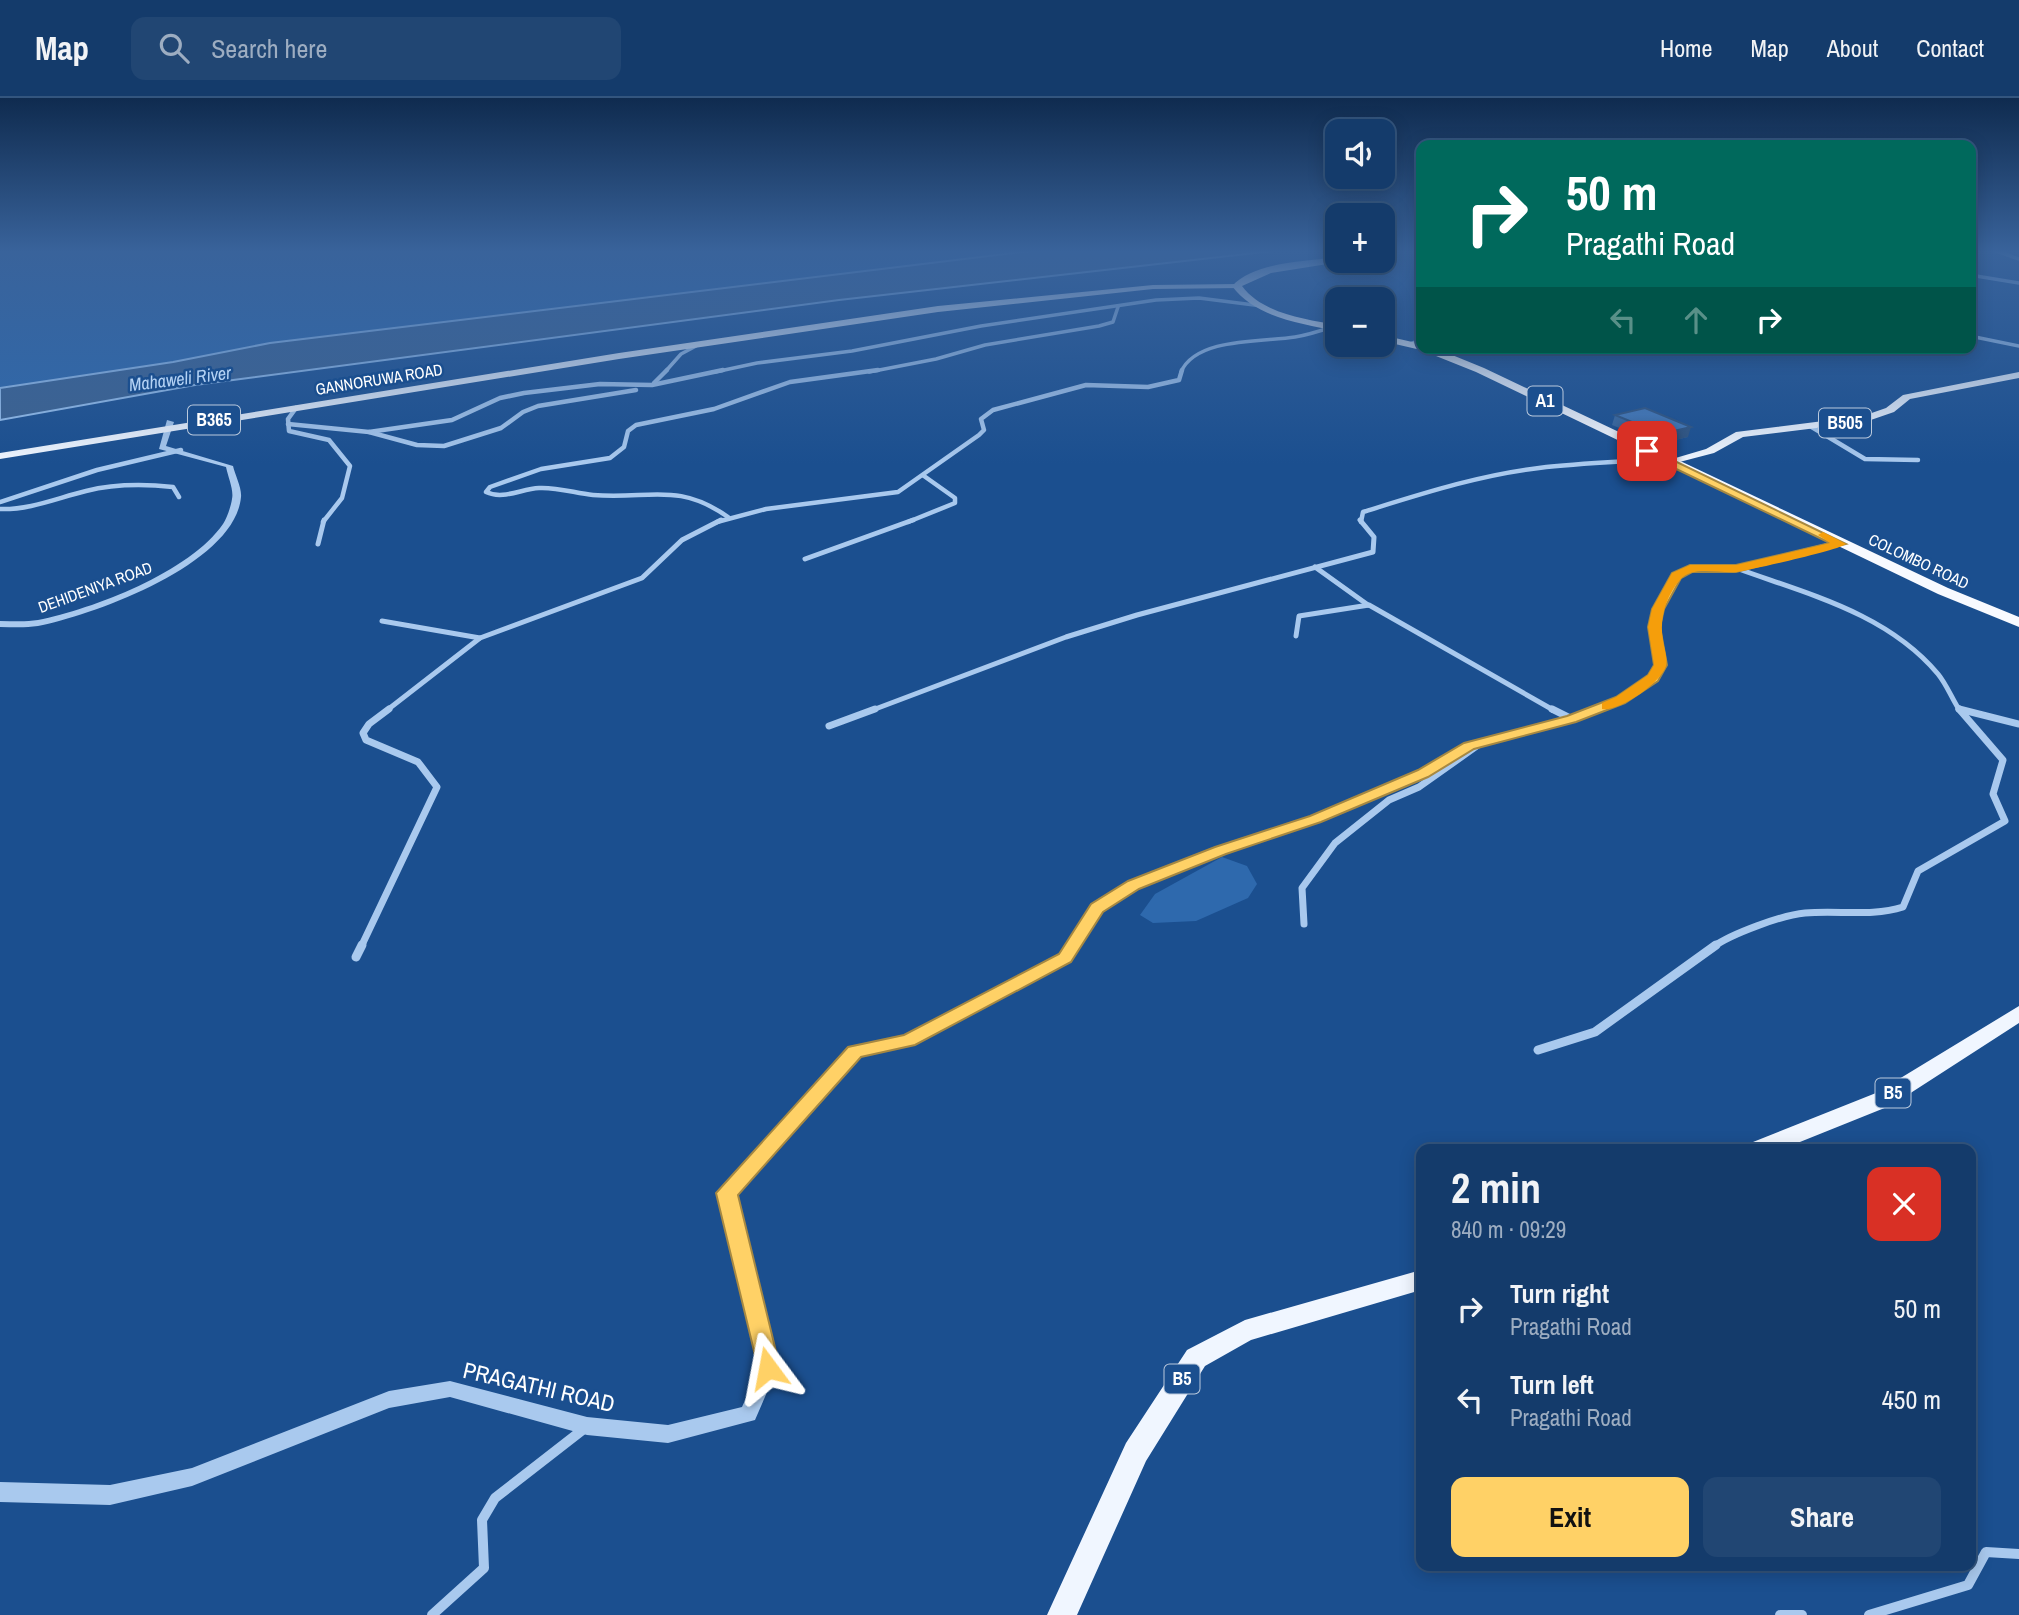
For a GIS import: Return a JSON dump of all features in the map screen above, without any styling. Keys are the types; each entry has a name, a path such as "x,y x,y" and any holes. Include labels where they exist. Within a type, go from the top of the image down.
{"highway":[{"name":"COLOMBO ROAD","path":"1395,341 1416,346"},
{"name":"COLOMBO ROAD","path":"1439,354 1480,370 1972,605 2019,622"}],"main road":[{"name":"GANNORUWA ROAD","path":"169,425 296,408 601,355 848,322"},
{"name":"GANNORUWA ROAD","path":"0,454 169,425 804,328"},
{"name":"B505","path":"1665,460 1710,451 1740,434 1873,418 1891,410 1898,401 1907,397 2019,375"},
{"name":"B5","path":"1771,1144 1884,1099 2019,1013"},
{"name":"B5","path":"1062,1615 1136,1452 1196,1358 1245,1331 1416,1281"}],"street":[{"path":"288,424 369,432 416,445 444,446 501,428 523,412 538,406 642,389 757,363 852,351 1011,322"},
{"path":"728,517 698,496 604,495 535,488 505,495 492,496 486,492 490,487 541,469 610,458 624,447 628,431 636,425 714,409 790,382 847,376 936,359 985,345 1113,322"},
{"path":"356,957 437,786 418,762 366,740 363,733 369,724 480,638 642,578 682,540 728,517 766,509 898,492 979,435 984,430 981,419 993,410 1084,386 1101,384 1136,389 1162,387 1179,380 1183,367 1192,356 1211,348 1297,338 1325,330"},
{"path":"1976,337 2019,346"},
{"path":"1410,344 1416,342"},
{"path":"369,432 452,420 500,398 524,393 600,384 652,385 665,374 668,364 676,357 699,344"},
{"path":"296,408 288,424 289,431 329,440 350,466 342,498 323,522 318,544"},
{"path":"169,425 162,447 181,450"},
{"path":"1810,426 1865,459 1874,468"},
{"path":"0,502 97,470 181,450"},
{"name":"DEHIDENIYA ROAD","path":"0,624 34,624 58,618 140,589 176,571 222,535 239,501 238,481 229,466 181,450"},
{"path":"1865,459 1918,460"},
{"path":"829,726 1066,637 1137,615 1373,552 1374,537 1360,521 1363,512 1435,489 1539,468 1665,460"},
{"path":"805,559 955,503 948,493 924,476"},
{"path":"0,509 27,509 78,493 144,483 173,487 179,497"},
{"name":"PRAGATHI ROAD","path":"0,1492 110,1495 178,1480 388,1400 450,1390 587,1426 668,1434 748,1414 768,1368 727,1193 855,1052 908,1041 1065,958 1097,908 1133,885 1221,850 1315,819 1423,774 1469,746 1572,719 1620,700 1654,678 1660,665 1654,627 1658,609 1676,576 1690,568 1736,568 1840,544"},
{"path":"1315,567 1369,605 1524,695 1572,719"},
{"path":"1538,1050 1595,1032 1727,937 1803,913 1888,912 1903,907 1918,871 2005,821 1993,794 2003,760 1959,709 1939,675 1906,642 1860,614 1736,568"},
{"path":"1296,636 1299,616 1369,605"},
{"path":"382,621 480,638"},
{"path":"1959,709 2019,724"},
{"path":"1304,924 1303,888 1335,843 1389,800 1419,787 1481,743"},
{"path":"432,1615 484,1568 482,1520 495,1497 587,1426"},
{"path":"1976,1570 1986,1552 2019,1553"},
{"path":"1868,1615 1968,1585 1976,1571"},
{"path":"1780,1615 1802,1615"}],"shaded area":[{"path":"0,322 445,322 270,343 173,362 0,388"},
{"path":"1222,857 1247,866 1257,884 1248,898 1196,921 1153,923 1140,915 1155,894"}],"water":[{"name":"Mahaweli River","path":"445,322 674,322 195,385 0,420 0,388 173,362 270,343"}],"building":[{"path":"1645,408 1691,427 1661,434 1615,415"}],"slow traffic":[{"path":"1607,706 1654,678 1660,665 1654,627 1658,609 1676,576 1690,568 1736,568 1840,544 1823,535"}],"route":[{"path":"768,1368 727,1193 855,1052 908,1041 1065,958 1097,908 1133,885 1221,850 1315,819 1423,774 1469,746 1572,719 1620,700 1654,678 1660,665 1654,627 1658,609 1676,576 1690,568 1736,568 1840,544 1647,451"}]}
